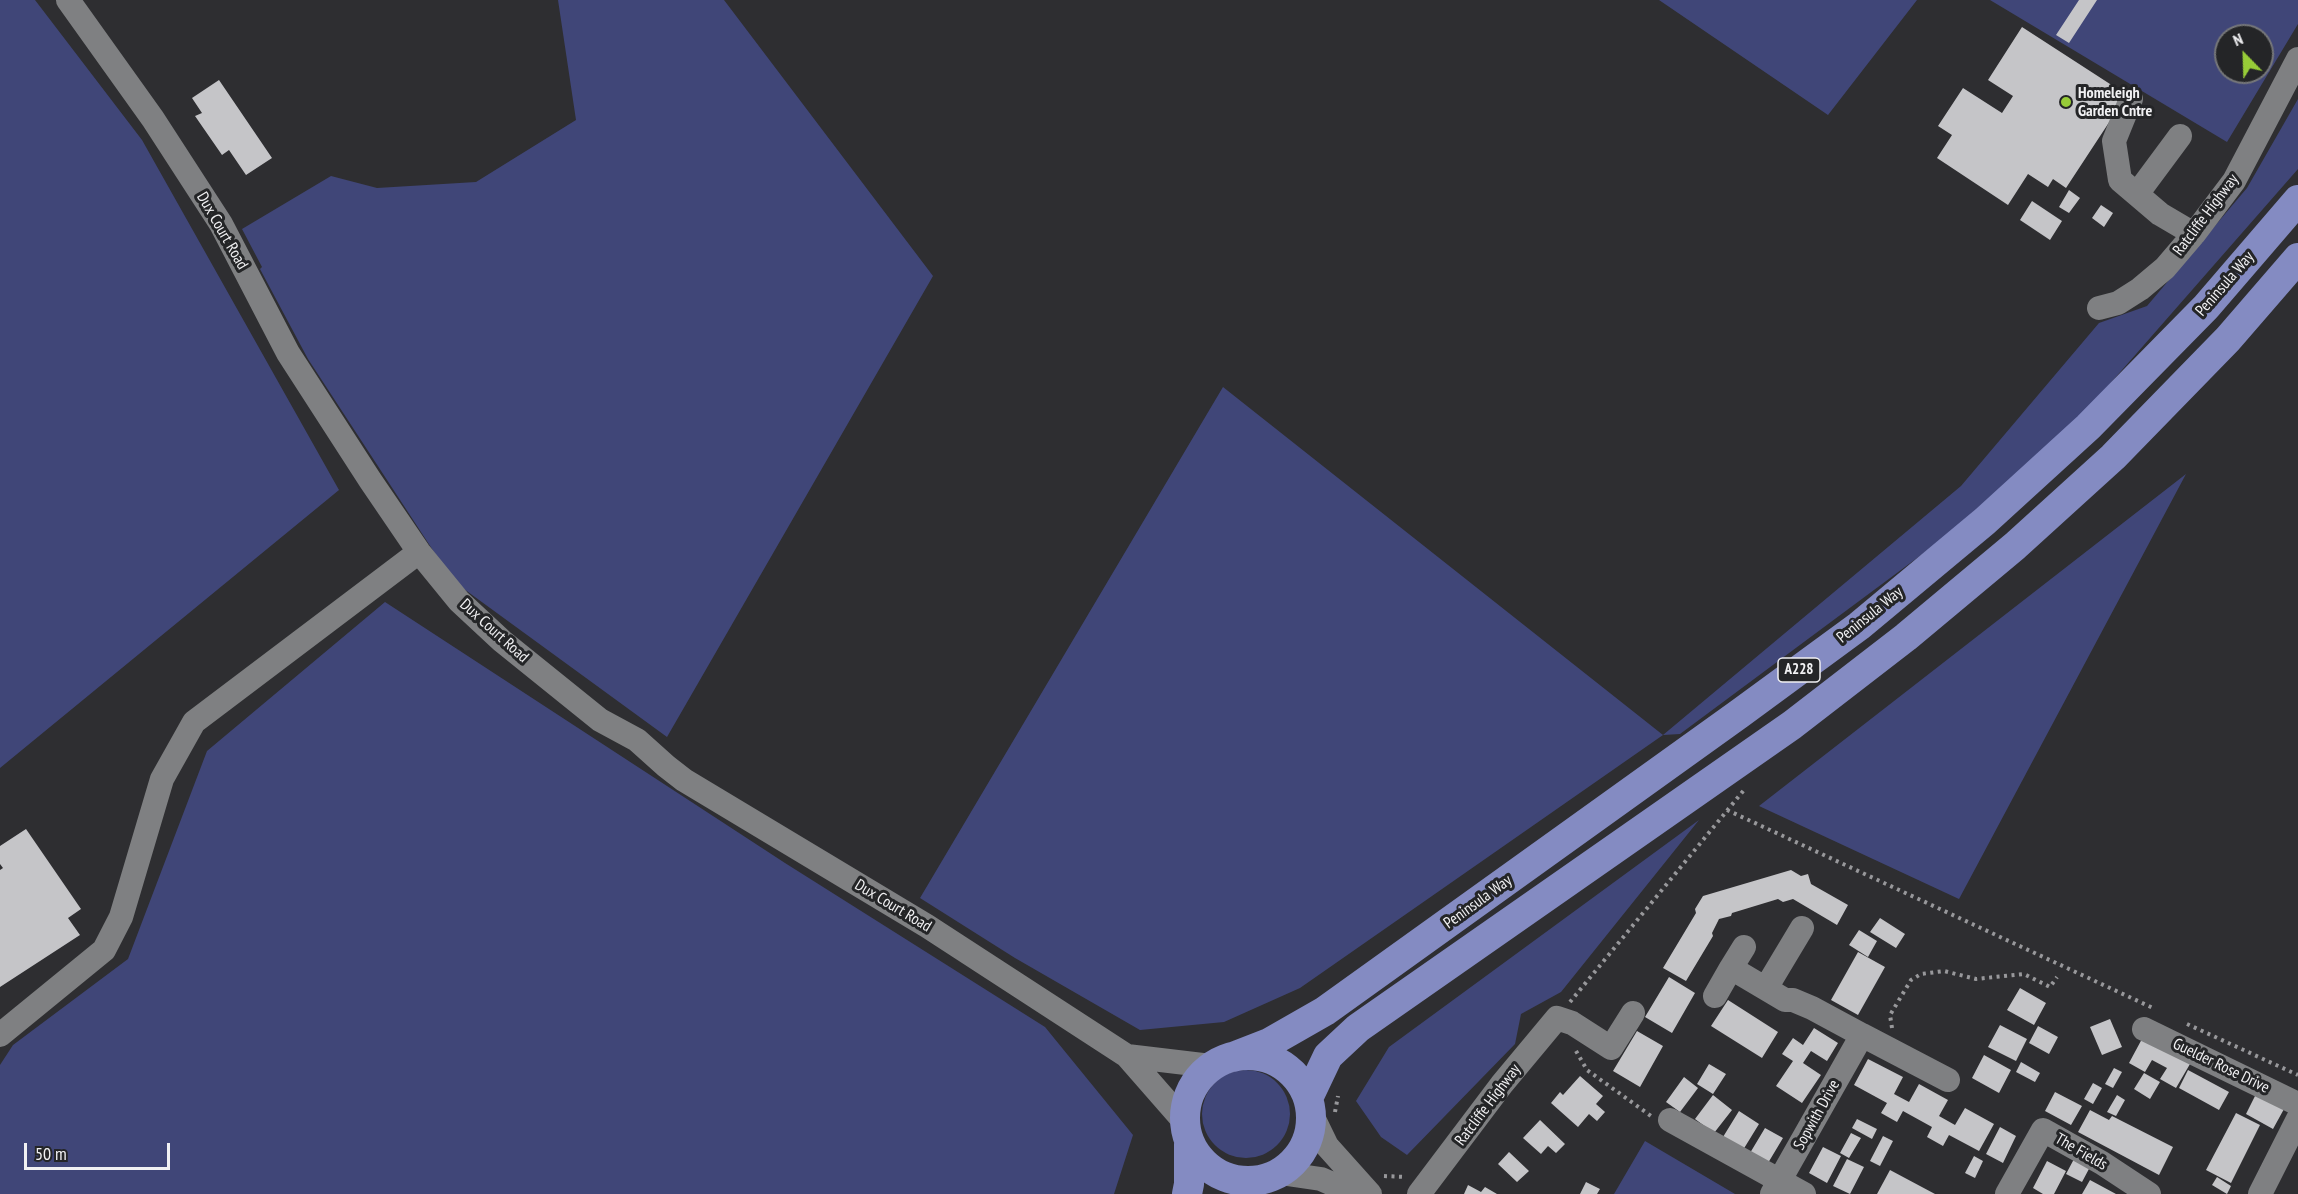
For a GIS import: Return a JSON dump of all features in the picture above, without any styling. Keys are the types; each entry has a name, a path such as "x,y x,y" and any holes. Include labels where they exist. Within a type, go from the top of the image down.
{"main road":[{"name":"Peninsula Way","path":"1222,1061 1269,1043 1325,1011 1859,626 1985,521 2088,427 2206,307 2298,200"},
{"name":"Peninsula Way","path":"1319,1109 1328,1056 1358,1028 1792,725 1906,637 2015,546 2113,457 2228,339 2298,258"},
{"path":"1186,1132 1201,1161 1212,1171 1230,1179 1265,1182 1293,1163 1302,1151 1319,1109 1297,1078 1283,1065 1265,1056 1222,1061 1197,1078 1188,1095 1186,1132 1190,1184 1188,1194"}],"street":[{"name":"Dux Court Road","path":"68,0 153,119 221,224 288,353 370,480 419,552 459,601 502,640 600,720 637,740 666,766 801,852 927,926 1127,1056 1186,1132"},
{"name":"Ratcliffe Highway","path":"2099,308 2118,303 2140,289 2165,268 2194,234 2234,181 2298,59"},
{"path":"2131,99 2114,141 2120,180 2160,213 2194,234"},
{"path":"2137,194 2180,136"},
{"path":"0,1035 104,950 120,917 162,779 194,722 419,552"},
{"path":"1766,988 1802,928"},
{"path":"1715,996 1744,947"},
{"path":"1731,968 1785,1000 1793,1000 1812,1008 1948,1080"},
{"path":"1557,1018 1572,1023 1611,1048 1633,1013"},
{"name":"Ratcliffe Highway","path":"1423,1190 1502,1084 1557,1018"},
{"name":"Guelder Rose Drive","path":"2151,1020 2298,1104"},
{"name":"Sopwith Drive","path":"1776,1188 1862,1035"},
{"name":"Dux Court Road","path":"1127,1056 1222,1061"},
{"path":"1319,1109 1320,1136 1329,1150 1363,1184 1372,1187"},
{"path":"2260,1194 2298,1119"},
{"path":"1670,1120 1776,1188 1804,1194"},
{"name":"The Fields","path":"2007,1194 2043,1130 2102,1163 2149,1194"},
{"path":"1265,1182 1321,1179 1353,1193 1372,1187"}],"path":[{"path":"1670,1120 1660,1123 1587,1070 1557,1018 1751,783"},
{"path":"1727,810 2151,1020"},
{"path":"1886,1048 1894,1034 1890,1015 1911,980 1921,974 1944,971 1976,979 2024,974 2050,987 2057,977"},
{"path":"2180,1020 2298,1075"},
{"path":"1319,1109 1336,1105 1339,1092"},
{"path":"1372,1187 1413,1174 1423,1190"}],"shaded area":[{"path":"0,0 35,0 142,140 339,490 0,768"},
{"path":"558,0 724,0 933,276 667,737 453,581 308,359 260,269 262,267 242,229 331,176 377,188 476,182 576,120"},
{"path":"1659,0 1917,0 1828,115"},
{"path":"1990,0 2298,0 2298,24 2274,64 2274,24 2214,24 2214,84 2262,84 2227,142"},
{"path":"2298,99 2298,169 2080,418 1944,538 1680,734 1663,735 1961,486 2099,323 2147,306 2247,188"},
{"path":"1223,387 1663,735 1300,988 1224,1022 1140,1030 1015,958 920,898"},
{"path":"2186,474 1959,899 1759,806"},
{"path":"385,602 785,863 1045,1027 1133,1135 1114,1194 0,1194 0,1065 13,1045 128,959 207,751"},
{"path":"1699,820 1561,992 1521,1014 1515,1044 1407,1155 1381,1137 1356,1101 1389,1047"},
{"path":"1246,1070 1263,1074 1277,1083 1286,1097 1290,1114 1286,1131 1277,1145 1263,1154 1246,1158 1229,1154 1215,1145 1206,1131 1202,1114 1206,1097 1215,1083 1229,1074"},
{"path":"1645,1141 1735,1194 1614,1194"}],"building":[{"path":"2079,0 2097,0 2069,43 2056,35"},
{"path":"2022,27 2127,95 2066,188 2053,179 2048,187 2028,174 2008,205 1937,158 1952,135 1938,126 1963,88 2002,113 2013,96 1988,80"},
{"path":"219,80 272,158 246,175 229,150 222,155 195,116 202,113 192,98"},
{"path":"2069,190 2080,198 2069,213 2059,207"},
{"path":"2032,201 2062,221 2050,240 2020,220"},
{"path":"2101,205 2113,213 2104,227 2092,218"},
{"path":"26,829 81,909 68,918 80,935 0,987 0,870 3,868 0,864 0,846"},
{"path":"1791,870 1801,876 1808,874 1811,884 1848,905 1837,925 1793,899 1783,902 1778,899 1719,919 1712,933 1713,936 1686,981 1663,968 1696,913 1695,909 1703,896"},
{"path":"1880,918 1905,934 1896,948 1870,932"},
{"path":"1859,930 1877,941 1868,957 1849,945"},
{"path":"1858,952 1885,967 1858,1015 1831,1000"},
{"path":"1669,977 1695,993 1672,1033 1645,1017"},
{"path":"2020,988 2046,1003 2034,1025 2007,1010"},
{"path":"1728,1000 1778,1032 1762,1058 1711,1026"},
{"path":"2110,1019 2122,1047 2102,1055 2090,1027"},
{"path":"2000,1025 2027,1039 2016,1061 1988,1047"},
{"path":"2038,1026 2058,1037 2049,1054 2029,1043"},
{"path":"1814,1028 1838,1043 1827,1061 1811,1051 1803,1063 1821,1075 1802,1103 1776,1086 1793,1061 1782,1054 1793,1038 1803,1045"},
{"path":"1637,1031 1663,1046 1640,1087 1613,1071"},
{"path":"2143,1037 2190,1064 2176,1088 2160,1079 2167,1068 2152,1060 2145,1072 2129,1063"},
{"path":"1984,1055 2011,1070 1999,1093 1972,1078"},
{"path":"1868,1059 1903,1077 1894,1094 1909,1102 1919,1084 1948,1100 1939,1116 1955,1125 1965,1108 1994,1124 1979,1151 1949,1135 1943,1146 1927,1137 1932,1127 1903,1111 1897,1122 1881,1113 1887,1103 1854,1085"},
{"path":"2021,1062 2040,1073 2035,1082 2016,1072"},
{"path":"1709,1064 1726,1074 1713,1094 1697,1084"},
{"path":"2114,1068 2122,1072 2113,1088 2105,1084"},
{"path":"2188,1070 2229,1092 2219,1110 2179,1088"},
{"path":"2144,1073 2160,1082 2150,1099 2134,1089"},
{"path":"1580,1076 1603,1096 1596,1104 1605,1112 1597,1121 1589,1114 1578,1127 1551,1103 1560,1092 1563,1095"},
{"path":"1684,1077 1698,1088 1680,1112 1666,1102"},
{"path":"2093,1083 2102,1088 2093,1104 2084,1099"},
{"path":"2055,1092 2082,1106 2071,1125 2045,1111"},
{"path":"2256,1094 2284,1109 2273,1129 2246,1114"},
{"path":"1713,1095 1732,1110 1714,1133 1695,1119"},
{"path":"2117,1095 2125,1100 2116,1116 2107,1112"},
{"path":"2090,1110 2109,1120 2112,1116 2173,1147 2159,1175 2078,1132"},
{"path":"1739,1111 1759,1124 1743,1150 1723,1137"},
{"path":"2236,1113 2260,1125 2231,1183 2206,1170"},
{"path":"1857,1119 1877,1129 1872,1139 1852,1128"},
{"path":"1540,1120 1565,1144 1556,1153 1548,1146 1541,1154 1523,1138"},
{"path":"2000,1127 2016,1136 2003,1163 1986,1154"},
{"path":"1765,1128 1783,1138 1768,1163 1750,1153"},
{"path":"1851,1133 1861,1138 1849,1158 1840,1153"},
{"path":"1883,1136 1893,1141 1880,1166 1870,1161"},
{"path":"1823,1147 1841,1156 1827,1183 1809,1173"},
{"path":"1509,1152 1529,1171 1517,1182 1498,1164"},
{"path":"1974,1156 1983,1161 1975,1178 1965,1173"},
{"path":"1847,1159 1864,1167 1850,1194 1833,1186"},
{"path":"2074,1159 2090,1167 2082,1182 2066,1174"},
{"path":"2047,1161 2066,1171 2054,1194 2043,1194 2033,1188"},
{"path":"1890,1170 1935,1194 1877,1194"},
{"path":"2217,1177 2231,1186 2227,1194 2212,1185"},
{"path":"2090,1180 2116,1194 2082,1194"},
{"path":"1586,1182 1600,1189 1597,1194 1580,1194"},
{"path":"1468,1185 1481,1192 1485,1187 1497,1194 1464,1194"}],"place":[{"name":"Homeleigh Garden Cntre","path":"2066,102"}]}
